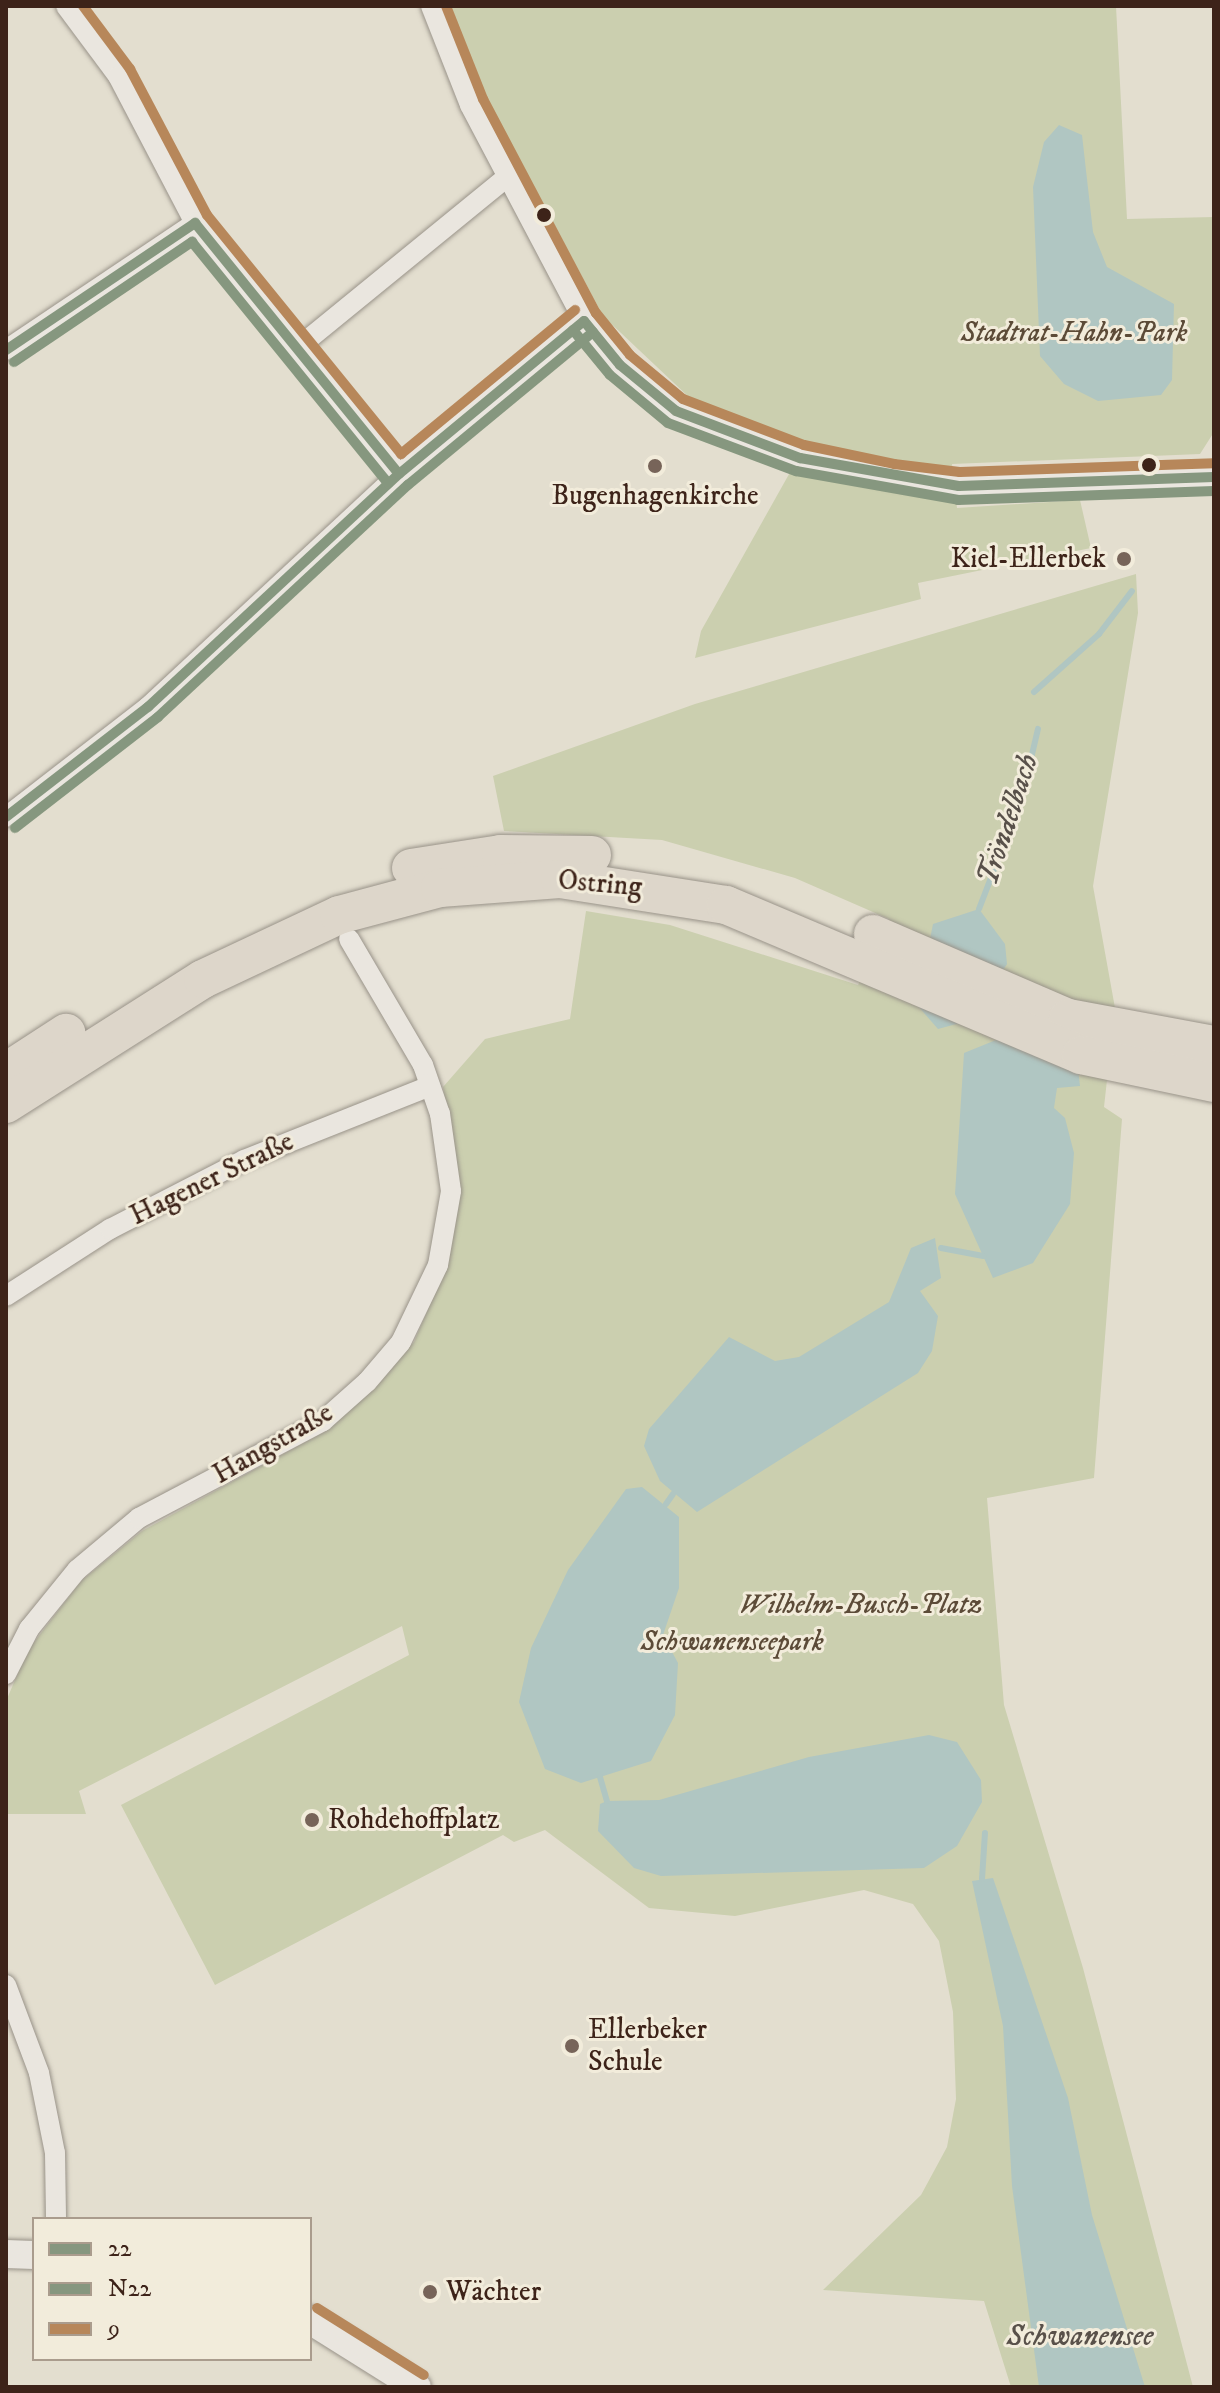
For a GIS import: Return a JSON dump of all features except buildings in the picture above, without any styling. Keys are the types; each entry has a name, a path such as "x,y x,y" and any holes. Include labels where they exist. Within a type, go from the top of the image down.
{"highway":[{"name":"Ostring","path":"6,1072 187,958 271,915 377,875 435,863 562,853 664,863 773,892 871,947"},
{"name":"Ostring","path":"6,1104 203,979 285,937 440,888 560,879 659,889 871,947 1038,1007 1214,1083"},
{"name":"Ostring","path":"1141,1054 1214,1045"}],"street":[{"path":"66,6 118,76 195,223 295,350 399,474"},
{"path":"431,6 507,177 584,321 620,365 676,411 800,458 959,486 1214,477"},
{"path":"295,350 507,177"},
{"path":"6,350 195,223"},
{"path":"6,817 148,707 399,474 584,321"},
{"name":"Hangstraße","path":"6,1674 29,1629 77,1570 139,1518 323,1421 401,1342 438,1265 451,1191 430,1086 349,939"},
{"name":"Hagener Straße","path":"6,1296 244,1160 430,1086"},
{"path":"6,1985 39,2073 55,2153 56,2217"},
{"path":"6,2254 32,2255"},
{"path":"312,2321 417,2387"}],"green space":[{"name":"Stadtrat-Hahn-Park","path":"449,6 1116,6 1127,219 1214,217 1214,432 1200,454 952,464 957,508 1080,500 1091,548 918,583 921,599 695,658 701,631 802,451 710,417 603,316 486,96"},
{"name":"Schwanenseepark","path":"1136,574 1138,613 1093,886 1115,1008 1104,1107 1122,1119 1094,1478 987,1498 1004,1705 1083,1968 1193,2387 1011,2387 984,2301 823,2290 921,2195 947,2147 956,2099 953,2012 939,1941 913,1904 864,1890 735,1916 649,1908 545,1830 514,1842 503,1835 215,1985 121,1805 409,1655 402,1626 79,1791 86,1814 6,1814 6,1701 28,1650 81,1581 142,1531 331,1428 414,1342 445,1269 459,1196 443,1087 485,1039 570,1019 586,911 670,925 858,985 889,919 795,878 662,840 504,831 493,776 695,704"}],"water":[{"path":"1059,125 1082,135 1093,232 1107,267 1174,304 1172,380 1161,395 1098,401 1064,384 1040,356 1033,187 1044,142"},
{"path":"979,909 1005,944 1007,964 971,1020 938,1029 917,1005 933,924"},
{"path":"1039,998 1072,1016 1080,1086 1057,1088 1054,1108 1065,1118 1074,1153 1070,1204 1033,1263 993,1278 955,1194 964,1053 996,1040"},
{"path":"935,1238 941,1278 920,1291 938,1316 932,1351 918,1373 697,1512 660,1481 644,1446 649,1429 729,1337 775,1361 799,1357 889,1302 911,1248"},
{"path":"642,1487 679,1517 679,1588 663,1635 678,1663 675,1715 651,1761 581,1783 545,1769 519,1702 531,1648 568,1570 626,1489"},
{"path":"929,1735 957,1742 981,1780 982,1802 957,1846 924,1868 661,1876 634,1868 598,1831 600,1804 607,1801 659,1800 809,1757"},
{"name":"Schwanensee","path":"993,1878 1068,2098 1092,2215 1145,2387 1039,2387 1012,2186 1003,2026 972,1881"}],"waterway":[{"name":"Tröndelbach","path":"1034,692 1099,634 1132,591"},
{"name":"Tröndelbach","path":"979,909 1022,797 1038,729"},
{"name":"Tröndelbach","path":"941,1248 983,1256"},
{"name":"Tröndelbach","path":"666,1504 673,1494"},
{"name":"Tröndelbach","path":"600,1777 607,1801"},
{"name":"Tröndelbach","path":"982,1879 985,1833"}],"transit line":[{"name":"9","path":"83,6 130,69 207,215 401,454 575,310"},
{"name":"9","path":"446,6 483,99 596,313 630,355 683,399 804,445 894,464 960,472 1214,463"},
{"name":"22","path":"6,350 195,223 399,474"},
{"name":"N22","path":"14,362 192,242 388,483"},
{"name":"22","path":"584,321 620,365 676,411 800,458 959,486 1214,477"},
{"name":"22","path":"6,817 148,707 399,474 584,321"},
{"name":"N22","path":"573,330 610,375 668,423 796,471 958,500 1214,491"},
{"name":"N22","path":"15,828 158,717 408,485 593,332"},
{"name":"9","path":"317,2308 424,2375"}],"place":[{"name":"Bugenhagenkirche","path":"655,466"},
{"name":"Kiel-Ellerbek","path":"1124,559"},
{"name":"Rohdehoffplatz","path":"312,1820"},
{"name":"Ellerbeker Schule","path":"572,2046"},
{"name":"Wächter","path":"430,2292"}],"park label":[{"name":"Wilhelm-Busch-Platz","path":"861,1605"}]}
